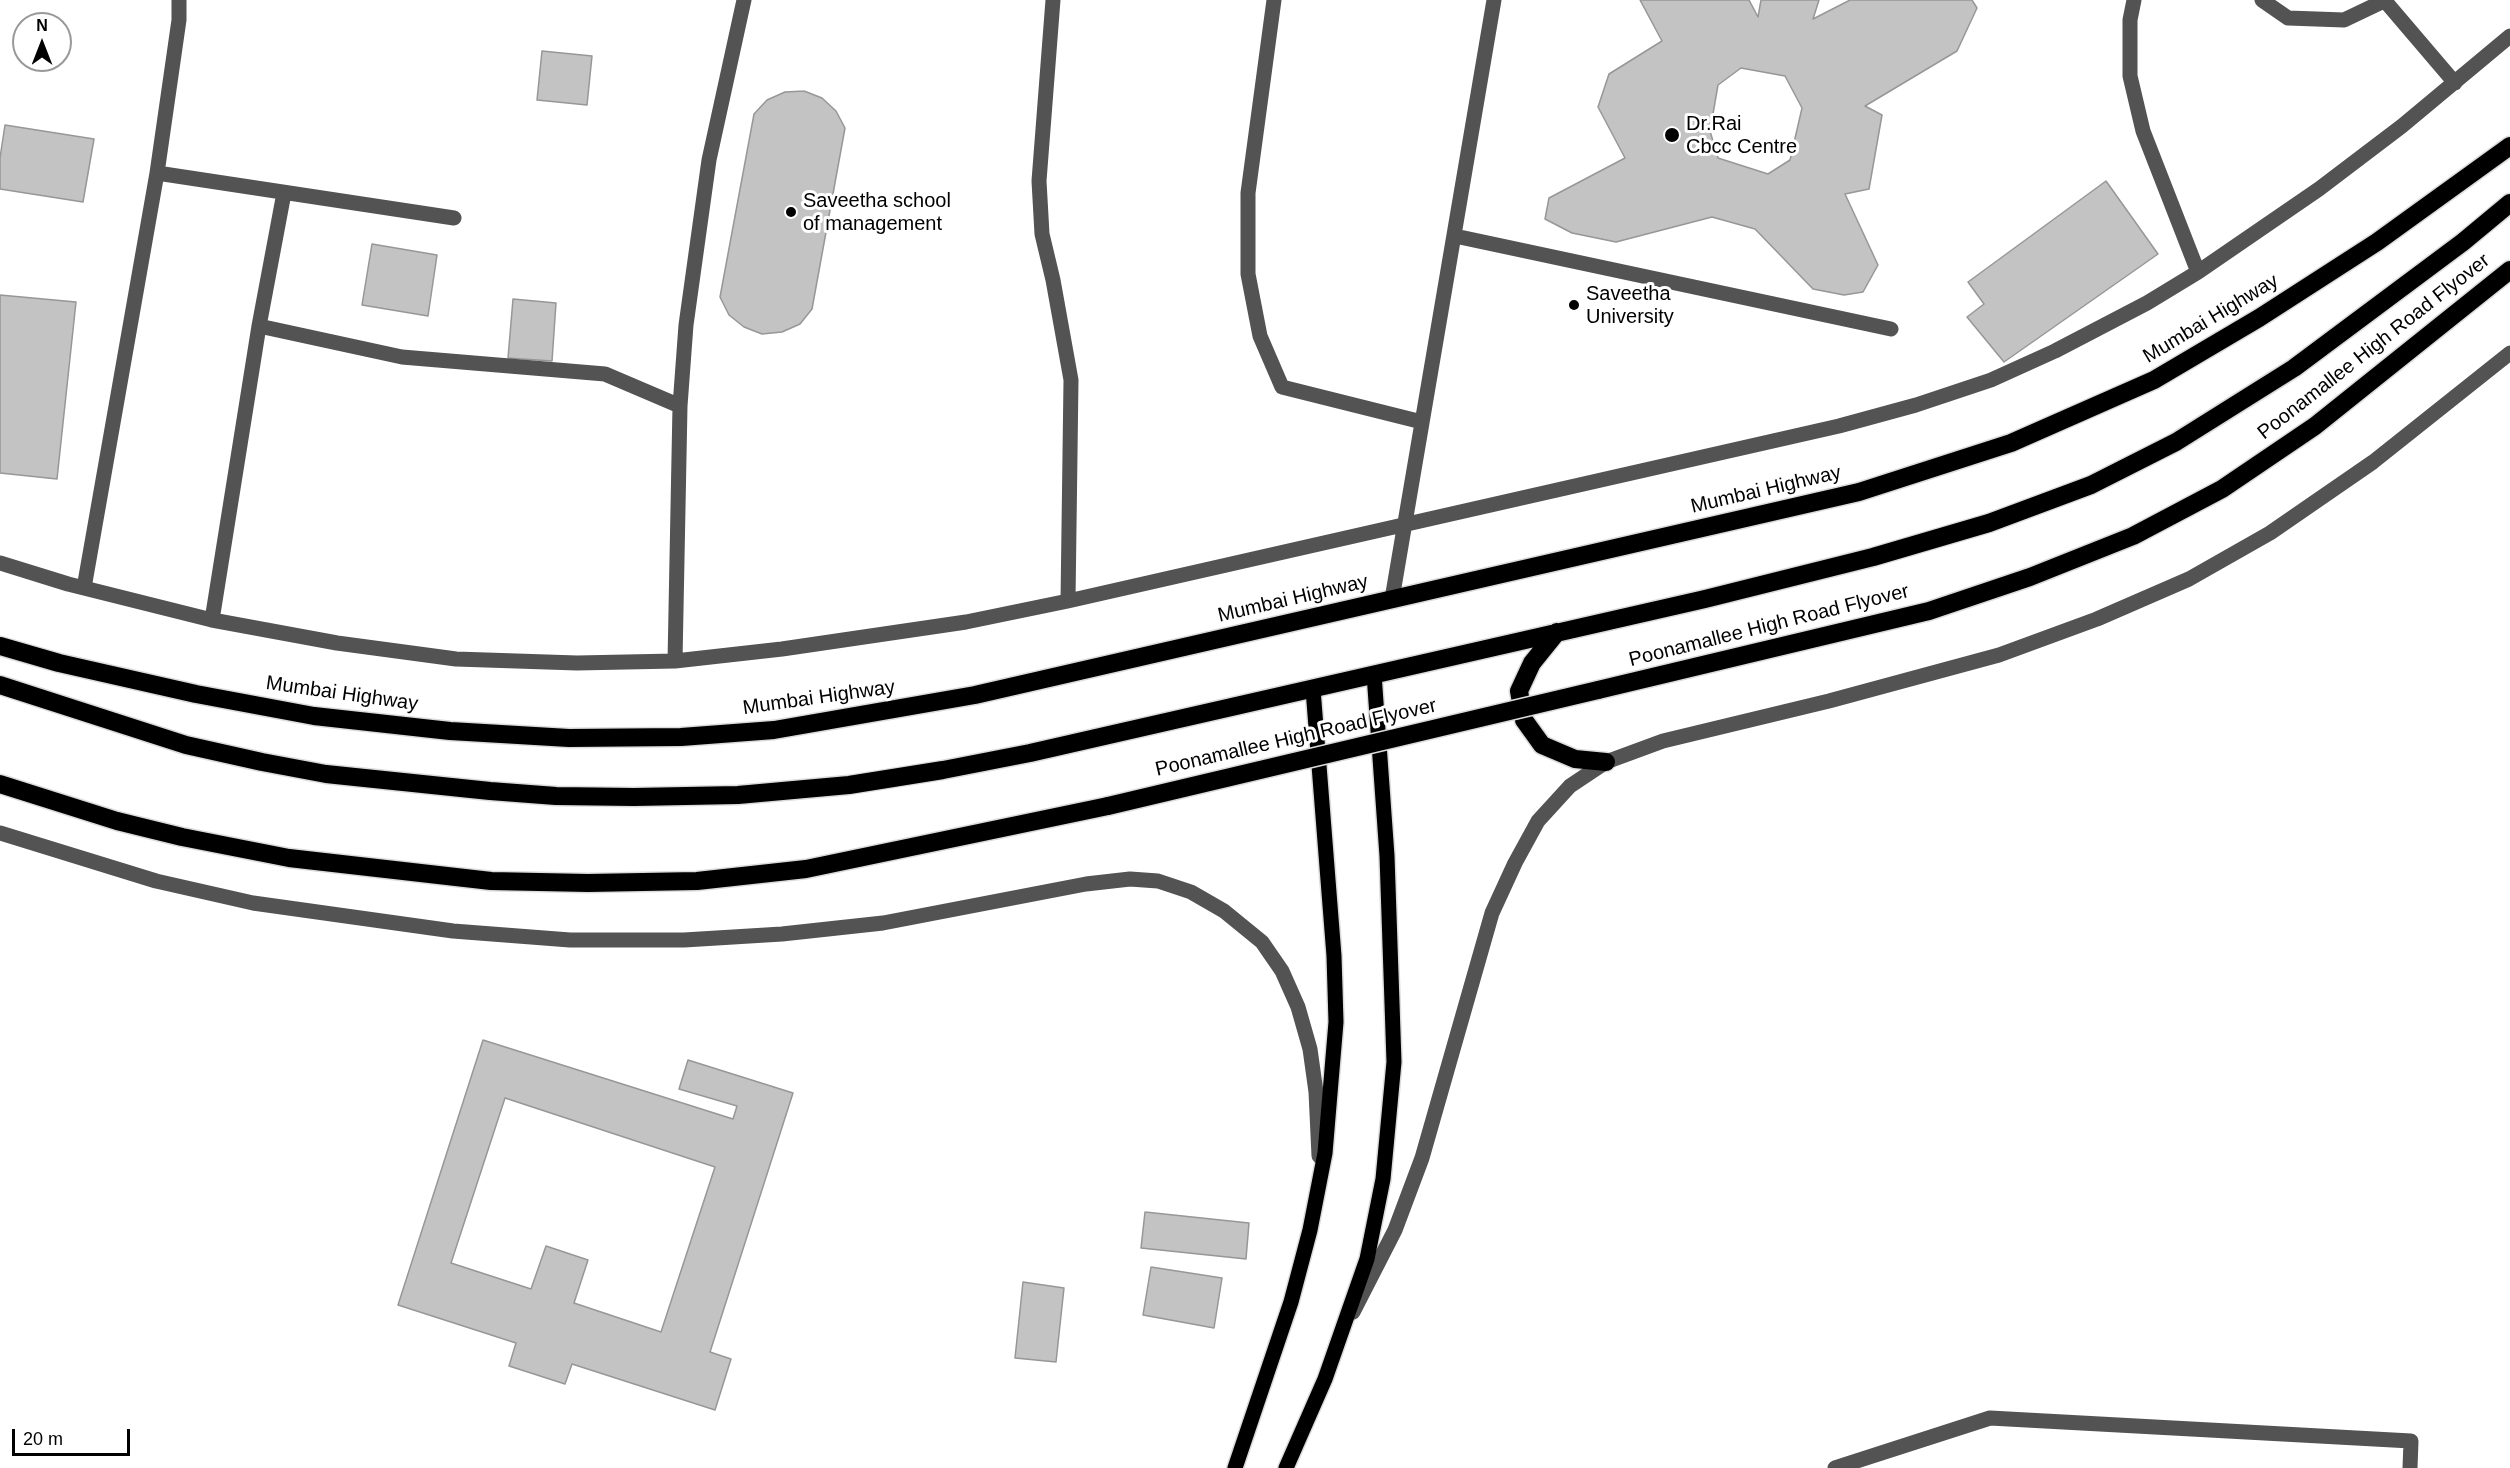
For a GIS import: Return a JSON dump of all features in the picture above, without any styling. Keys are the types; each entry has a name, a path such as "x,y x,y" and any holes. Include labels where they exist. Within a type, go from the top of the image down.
{"highway":[{"name":"Mumbai Highway","path":"0,646 59,663 196,694 314,716 462,732 569,738 681,737 774,729 975,695 1859,492 2011,443 2154,380 2231,335 2377,242 2510,146"},
{"path":"0,685 186,745 326,774 490,791 556,796 738,795 849,785 943,770 1030,753 1705,599 1873,558 1989,523 2091,485 2176,442 2294,368 2463,242 2510,203"},
{"name":"Poonamallee High Road Flyover","path":"0,784 117,821 182,837 289,858 491,881 588,883 697,881 806,869 1108,806 1598,690 1929,611 2030,577 2133,536 2222,489 2315,426 2510,270"},
{"path":"1557,632 1532,663 1519,691 1524,720 1542,745 1575,759 1606,762"}],"main road":[{"path":"1290,1467 1325,1379 1367,1259 1383,1179 1394,1062 1388,890 1374,674"},
{"path":"1235,1468 1291,1302 1318,1189 1326,1143 1336,1022 1330,888 1313,689"}],"street":[{"path":"84,588 157,173 179,20 179,0"},
{"path":"675,661 680,406 686,325 709,160 744,0"},
{"path":"1053,0 1039,181 1042,234 1053,280 1071,380 1068,602"},
{"path":"1274,0 1248,193 1248,274 1260,336 1282,387 1422,422"},
{"path":"1392,599 1407,523 1494,0"},
{"path":"2134,0 2130,20 2130,76 2144,131 2198,272"},
{"path":"2262,0 2288,18 2344,20 2385,0 2455,83"},
{"path":"0,563 84,588 212,620 338,643 456,659 577,663 675,661 782,649 966,622 1068,602 1839,426 1916,405 1991,380 2055,351 2147,303 2198,272 2319,189 2402,126 2510,36"},
{"path":"157,173 454,218"},
{"path":"212,620 259,326 284,193"},
{"path":"1455,236 1891,329"},
{"path":"259,326 402,357 605,374 680,406"},
{"path":"1338,1343 1395,1230 1422,1158 1492,913 1515,863 1539,821 1570,786 1606,762 1663,741 1829,701 1999,655 2097,619 2188,579 2270,532 2373,462 2510,353"},
{"path":"0,833 156,881 252,903 453,931 570,940 684,940 782,934 883,922 1086,884 1130,879 1158,881 1191,892 1224,911 1262,942 1282,971 1298,1007 1310,1048 1317,1103 1318,1189"},
{"path":"1835,1468 1990,1418 2411,1441 2410,1468"}],"building":[{"path":"1640,0 1749,0 1758,17 1761,0 1819,0 1813,19 1850,0 1972,0 1977,8 1957,51 1865,106 1882,115 1869,189 1845,194 1878,265 1863,292 1844,295 1813,289 1755,229 1712,217 1616,242 1572,233 1545,219 1549,198 1625,158 1598,107 1609,74 1662,41","holes":["1741,68 1785,76 1802,108 1790,160 1768,174 1718,158 1710,131 1718,85"]},
{"path":"542,51 592,56 587,105 537,100"},
{"path":"804,91 822,98 836,111 845,128 812,309 800,324 782,332 762,334 744,327 729,315 720,297 754,114 767,100 785,92"},
{"path":"5,125 94,139 83,202 0,189 0,158"},
{"path":"2106,181 2158,254 2004,362 1967,317 1984,304 1968,282"},
{"path":"372,244 437,255 428,316 362,305"},
{"path":"0,295 76,302 57,479 0,473"},
{"path":"513,299 556,303 552,361 508,358"},
{"path":"483,1040 733,1119 737,1106 679,1089 688,1060 793,1093 710,1352 731,1359 715,1410 572,1364 565,1384 509,1366 516,1343 398,1305","holes":["505,1098 715,1167 661,1332 574,1303 588,1260 546,1246 531,1289 451,1263"]},
{"path":"1145,1212 1249,1223 1246,1259 1141,1248"},
{"path":"1151,1267 1222,1278 1214,1328 1143,1315"},
{"path":"1023,1282 1064,1288 1056,1362 1015,1358"}],"place":[{"name":"Dr.Rai Cbcc Centre","path":"1672,135"},
{"name":"Saveetha school of management","path":"791,212"},
{"name":"Saveetha University","path":"1574,305"}]}
